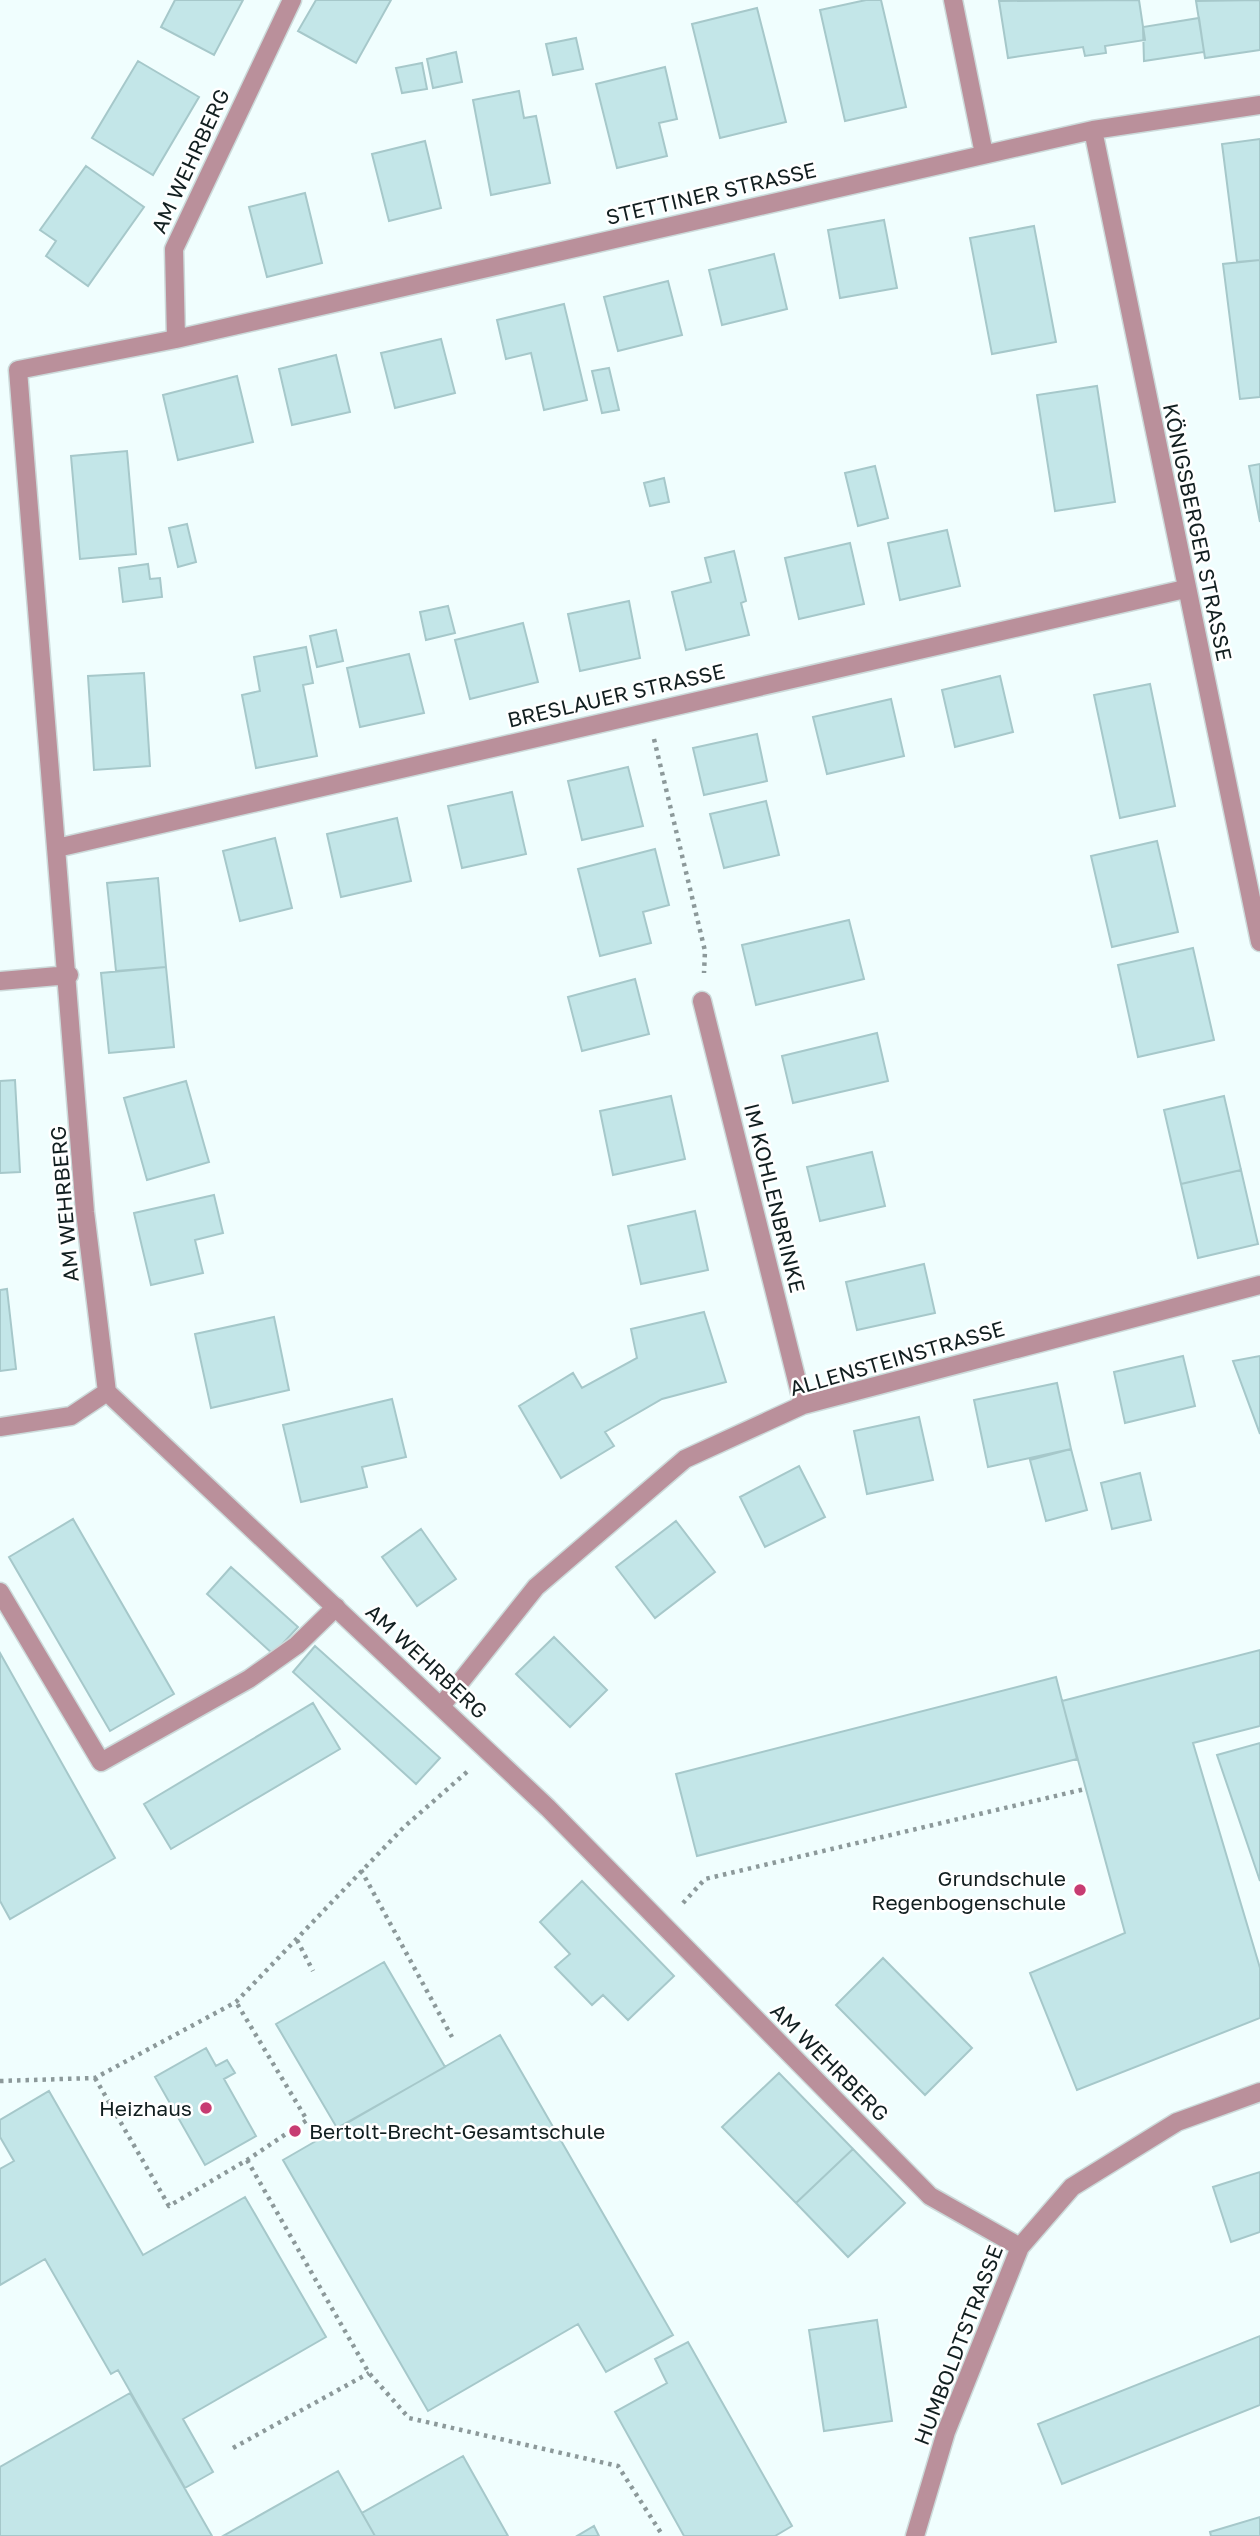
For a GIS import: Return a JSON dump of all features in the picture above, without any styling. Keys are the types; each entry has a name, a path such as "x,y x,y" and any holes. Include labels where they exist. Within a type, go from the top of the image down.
{"street":[{"name":"AM WEHRBERG","path":"292,0 174,249 176,340 18,370 69,975 85,1212 107,1392 442,1705 664,1925 930,2196 1020,2247"},
{"path":"953,0 984,154"},
{"name":"STETTINER STRASSE","path":"176,340 1093,130 1260,105"},
{"name":"KÖNIGSBERGER STRASSE","path":"1093,130 1185,589 1260,942"},
{"name":"BRESLAUER STRASSE","path":"57,848 1185,589"},
{"path":"0,981 69,975"},
{"name":"IM KOHLENBRINKE","path":"702,1001 803,1405"},
{"name":"ALLENSTEINSTRASSE","path":"442,1705 536,1587 685,1459 803,1405 1260,1285"},
{"path":"0,1427 71,1416 107,1392"},
{"path":"0,1592 101,1762 249,1679 297,1645 336,1606"},
{"name":"HUMBOLDTSTRASSE","path":"915,2536 946,2432 1020,2247 1072,2187 1177,2122 1260,2092"}],"path":[{"path":"648,711 705,951 702,1001"},
{"path":"0,2081 95,2078 236,2002 404,1827 490,1752"},
{"path":"664,1925 705,1880 1085,1789"},
{"path":"361,1870 452,2037"},
{"path":"298,1940 313,1971"},
{"path":"95,2078 169,2206 247,2160 307,2120 236,2002"},
{"path":"247,2160 369,2373 409,2418 618,2466 663,2536"},
{"path":"233,2448 369,2373"}],"building":[{"path":"175,0 243,0 214,55 161,27"},
{"path":"316,0 391,0 356,63 298,31"},
{"path":"866,0 881,0 906,107 845,121 820,10"},
{"path":"1139,0 1145,40 1105,46 1106,53 1085,56 1083,47 1008,58 999,1"},
{"path":"1260,0 1260,50 1205,58 1196,1"},
{"path":"757,8 786,122 720,138 692,24"},
{"path":"1199,18 1204,52 1144,61 1143,27"},
{"path":"576,38 583,69 553,75 546,44"},
{"path":"456,52 462,82 433,88 427,59"},
{"path":"138,61 199,97 153,175 92,138"},
{"path":"422,63 427,89 402,93 396,68"},
{"path":"665,67 677,119 659,123 667,156 617,168 596,84"},
{"path":"519,91 524,118 536,116 550,183 491,195 473,100"},
{"path":"1260,139 1260,260 1237,262 1222,144"},
{"path":"425,141 441,208 389,221 372,154"},
{"path":"86,166 144,207 88,286 46,256 56,241 40,230"},
{"path":"305,193 322,263 267,277 249,207"},
{"path":"884,220 897,288 840,298 828,230"},
{"path":"1034,226 1056,342 992,354 970,238"},
{"path":"774,254 787,309 722,325 709,270"},
{"path":"1260,260 1260,397 1240,399 1223,264"},
{"path":"668,281 682,335 618,351 604,297"},
{"path":"564,304 587,400 544,410 531,353 506,359 497,320"},
{"path":"441,339 455,393 395,408 381,353"},
{"path":"336,355 350,412 292,425 279,369"},
{"path":"609,368 619,410 602,413 592,371"},
{"path":"237,376 253,442 178,460 163,395"},
{"path":"1097,386 1115,502 1055,511 1037,395"},
{"path":"127,451 136,554 80,559 71,456"},
{"path":"1260,464 1260,522 1249,466"},
{"path":"875,466 888,518 858,526 845,473"},
{"path":"664,478 669,502 650,506 644,483"},
{"path":"187,524 196,562 178,567 169,528"},
{"path":"947,530 960,586 900,600 888,543"},
{"path":"850,543 864,604 799,619 785,558"},
{"path":"734,551 746,601 741,603 749,635 686,650 672,592 711,582 705,558"},
{"path":"148,564 150,579 160,578 162,597 123,602 119,568"},
{"path":"629,601 640,658 580,671 568,614"},
{"path":"448,606 455,633 426,640 420,612"},
{"path":"523,623 538,682 470,699 455,640"},
{"path":"336,630 343,661 317,667 310,636"},
{"path":"306,647 313,683 303,685 317,756 256,768 242,695 260,691 254,657"},
{"path":"409,654 424,713 360,727 347,668"},
{"path":"144,673 150,766 94,770 88,676"},
{"path":"1000,676 1013,732 955,747 942,690"},
{"path":"1150,684 1175,806 1120,818 1094,695"},
{"path":"891,699 904,756 827,774 813,717"},
{"path":"757,734 767,781 704,795 693,748"},
{"path":"628,767 643,826 582,840 568,781"},
{"path":"512,792 526,854 462,868 448,806"},
{"path":"766,801 779,855 724,868 710,814"},
{"path":"397,818 411,881 341,897 327,834"},
{"path":"275,838 292,908 240,921 223,851"},
{"path":"1157,841 1178,932 1112,947 1091,856"},
{"path":"655,849 669,905 643,912 651,943 600,956 578,869"},
{"path":"158,878 166,967 116,971 107,883"},
{"path":"849,920 864,979 756,1005 742,945"},
{"path":"1193,948 1214,1040 1138,1057 1118,965"},
{"path":"166,967 174,1047 109,1053 101,973"},
{"path":"635,979 649,1034 582,1051 568,997"},
{"path":"877,1033 888,1081 793,1103 782,1056"},
{"path":"15,1080 20,1172 0,1173 0,1081"},
{"path":"186,1081 209,1162 147,1180 124,1098"},
{"path":"671,1096 685,1159 613,1175 600,1111"},
{"path":"1224,1096 1241,1170 1181,1184 1164,1110"},
{"path":"872,1152 885,1206 820,1221 807,1167"},
{"path":"1241,1170 1258,1244 1198,1258 1181,1184"},
{"path":"214,1195 223,1233 195,1240 203,1273 151,1285 134,1213"},
{"path":"695,1211 708,1270 641,1284 628,1226"},
{"path":"924,1264 935,1313 857,1330 846,1282"},
{"path":"7,1289 16,1369 0,1371 0,1290"},
{"path":"704,1312 726,1382 662,1399 605,1432 614,1446 561,1478 519,1406 573,1373 582,1388 637,1358 631,1329"},
{"path":"274,1317 289,1390 211,1408 195,1334"},
{"path":"1183,1356 1195,1406 1125,1423 1114,1372"},
{"path":"1260,1356 1260,1434 1233,1361"},
{"path":"1057,1383 1071,1449 988,1467 974,1400"},
{"path":"392,1399 406,1457 362,1467 367,1487 301,1502 283,1425"},
{"path":"919,1417 933,1480 867,1494 854,1431"},
{"path":"1071,1449 1087,1510 1046,1521 1030,1460"},
{"path":"799,1466 825,1517 765,1547 740,1497"},
{"path":"1140,1473 1151,1520 1112,1529 1101,1483"},
{"path":"73,1519 174,1694 110,1731 9,1557"},
{"path":"676,1521 715,1572 655,1618 616,1567"},
{"path":"421,1529 456,1579 417,1606 382,1557"},
{"path":"231,1567 298,1627 273,1654 207,1594"},
{"path":"554,1637 607,1690 570,1727 516,1674"},
{"path":"315,1646 440,1758 416,1784 293,1672"},
{"path":"1260,1650 1260,1726 1193,1743 1260,1968 1260,2018 1077,2090 1030,1973 1125,1933 1062,1701"},
{"path":"0,1653 115,1858 10,1919 0,1901"},
{"path":"1056,1677 1077,1759 697,1856 676,1774"},
{"path":"313,1703 340,1749 171,1849 144,1804"},
{"path":"1260,1743 1260,1881 1217,1755"},
{"path":"582,1881 674,1976 628,2020 603,1995 592,2005 555,1967 570,1954 540,1922"},
{"path":"883,1958 972,2048 925,2095 836,2005"},
{"path":"384,1962 445,2067 337,2128 276,2024"},
{"path":"500,2035 673,2335 606,2372 578,2324 428,2411 283,2160"},
{"name":"Heizhaus","path":"206,2048 216,2066 227,2060 235,2073 224,2079 256,2136 205,2165 155,2077"},
{"path":"779,2073 853,2149 796,2203 722,2127"},
{"path":"49,2091 143,2255 245,2197 326,2337 183,2419 213,2472 185,2488 118,2370 111,2374 45,2259 0,2285 0,2169 14,2161 0,2137 0,2120"},
{"path":"853,2149 905,2203 848,2257 796,2203"},
{"path":"1260,2172 1260,2232 1231,2242 1213,2187"},
{"path":"877,2320 892,2421 824,2431 809,2330"},
{"path":"1260,2336 1260,2405 1062,2484 1038,2424"},
{"path":"688,2342 792,2526 775,2536 684,2536 615,2412 667,2383 655,2359"},
{"path":"130,2393 212,2536 0,2536 0,2467"},
{"path":"463,2456 508,2536 375,2536 362,2513"},
{"path":"338,2471 375,2536 223,2536"},
{"path":"1260,2517 1260,2536 1211,2536 1210,2532"},
{"path":"594,2526 599,2536 577,2536"}],"place":[{"name":"Grundschule Regenbogenschule","path":"1080,1890"},
{"name":"Heizhaus","path":"206,2108"},
{"name":"Bertolt-Brecht-Gesamtschule","path":"295,2131"}]}
